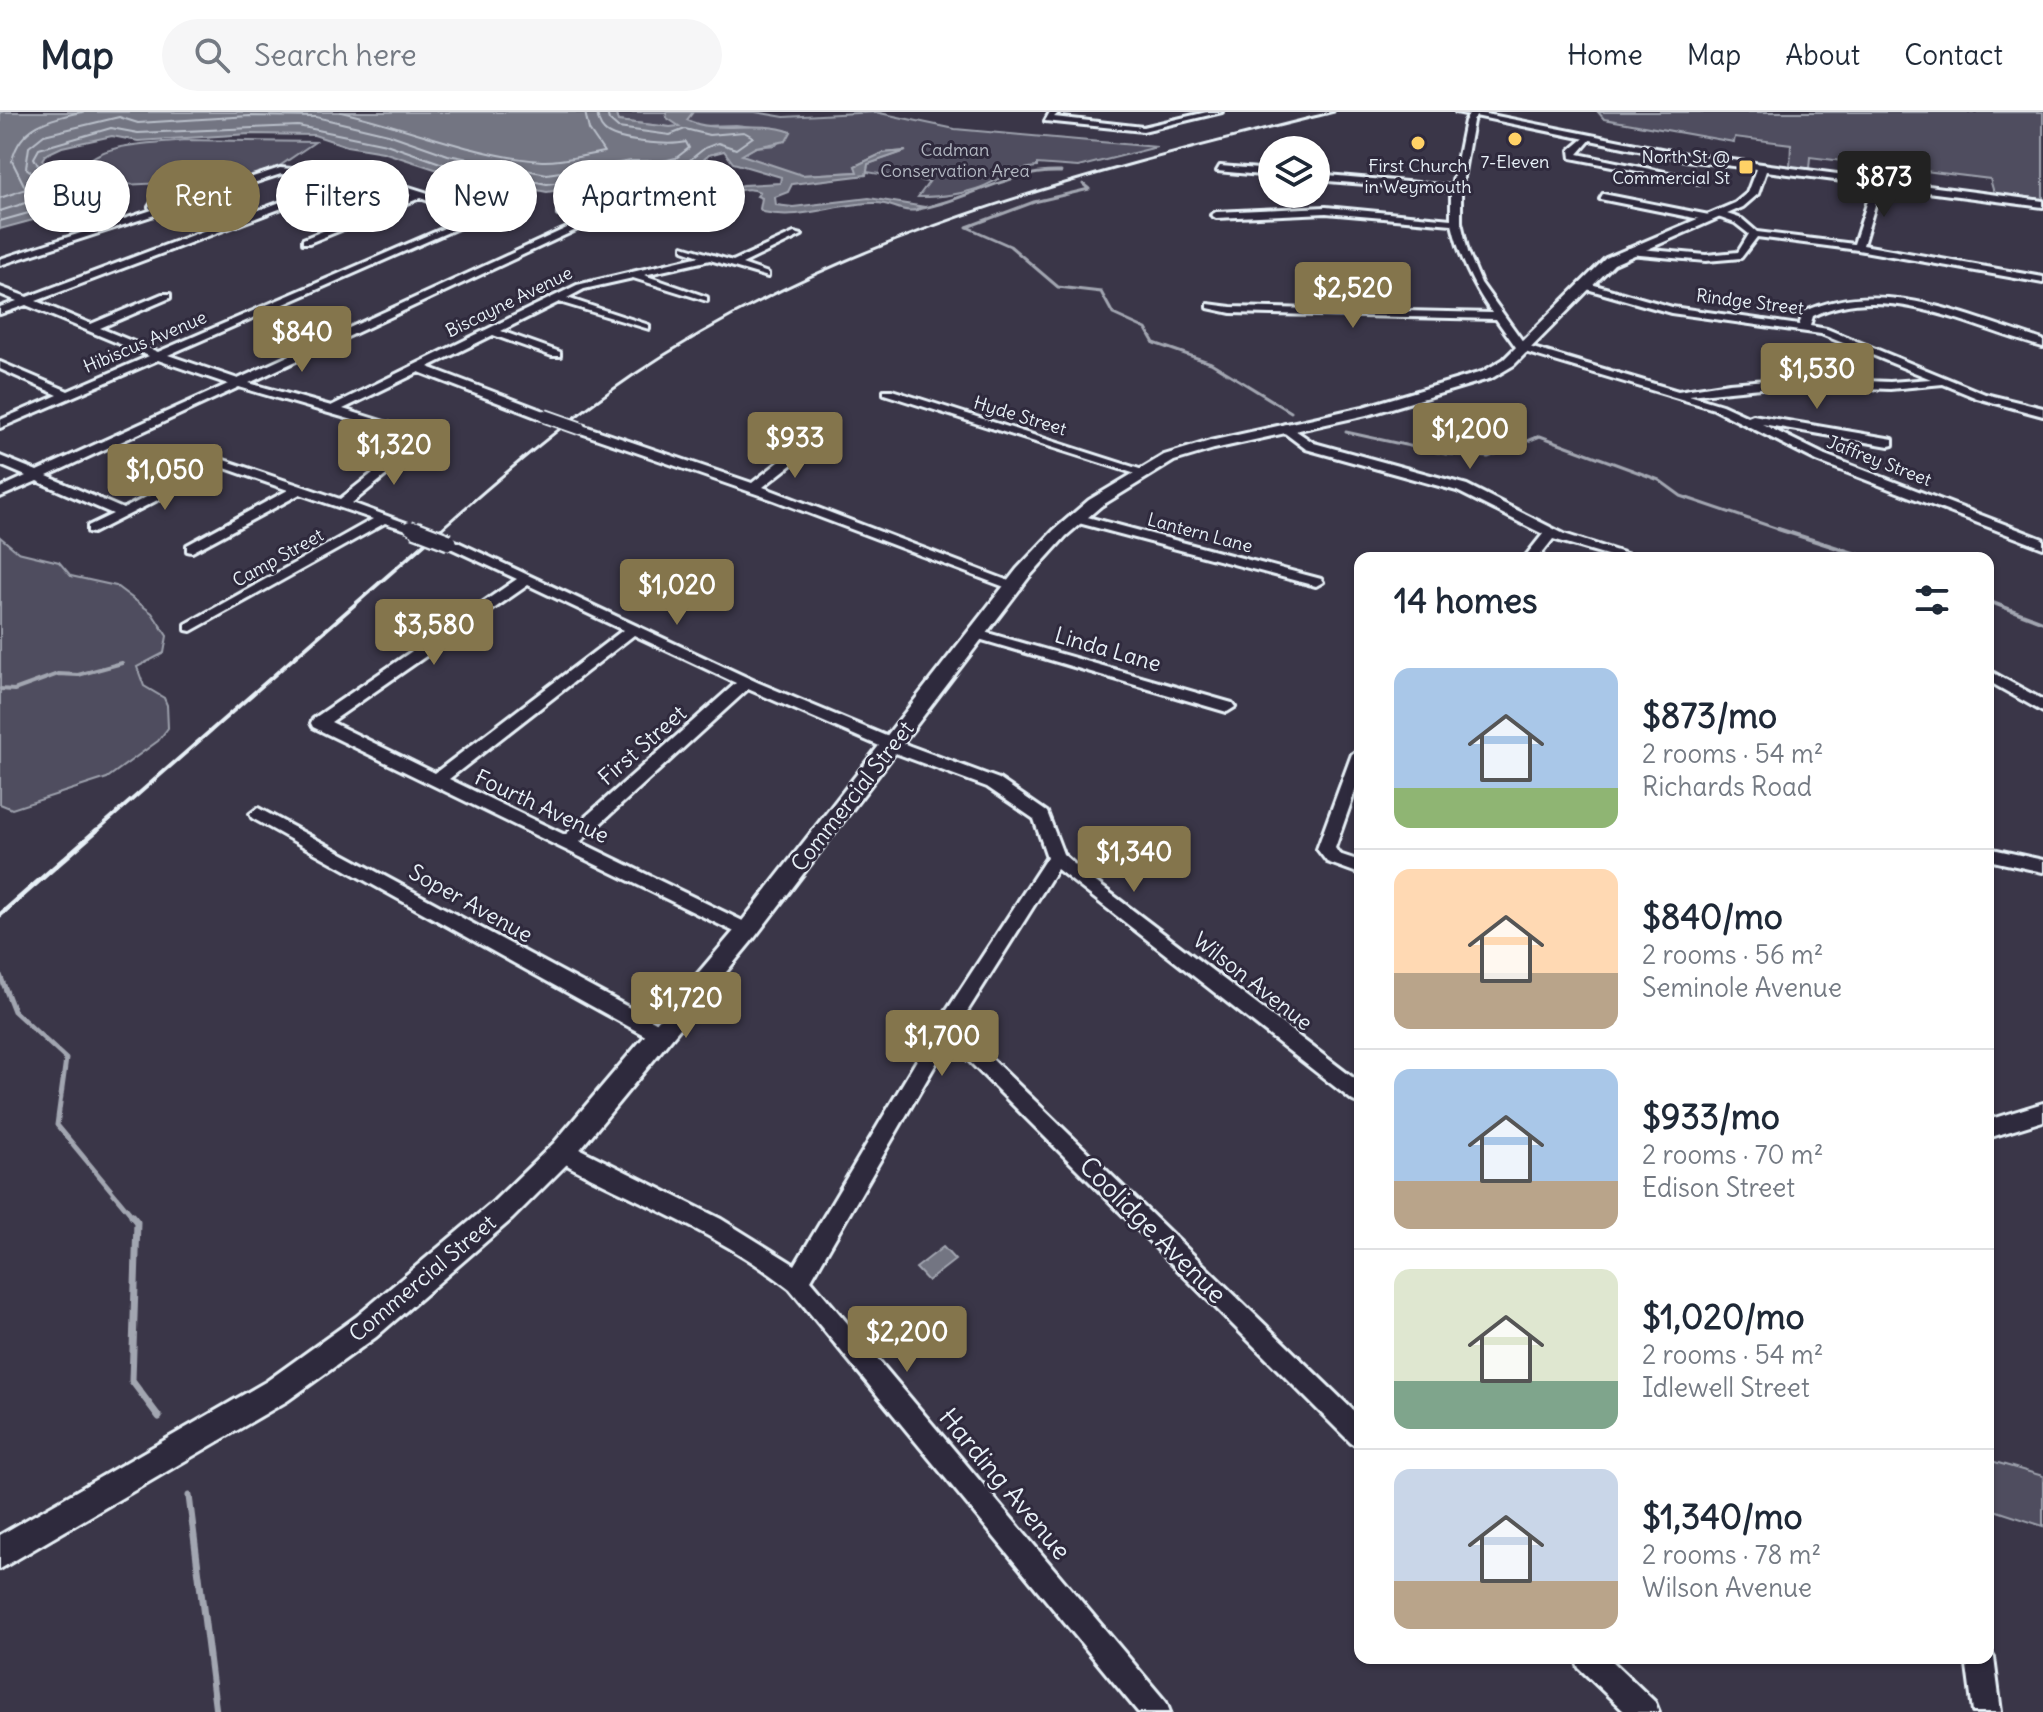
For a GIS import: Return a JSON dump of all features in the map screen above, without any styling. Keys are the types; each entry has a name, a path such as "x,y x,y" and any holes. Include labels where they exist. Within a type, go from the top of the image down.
{"main road":[{"path":"1467,113 1663,153 2043,204"},
{"path":"1728,162 1746,170 1757,181 1790,170"},
{"name":"Commercial Street","path":"0,1553 216,1429 299,1376 446,1262 563,1151 747,931 1042,551 1076,518 1143,472 1188,451 1393,404 1476,379 1509,362 1610,261 1739,205 1752,194 1764,167"}],"street":[{"path":"1055,112 1048,119 1136,129 1218,112"},
{"path":"1467,113 1469,120 1456,189 1456,222 1467,267 1522,348"},
{"path":"1588,138 1573,152 1574,156 1699,180"},
{"path":"1651,170 1663,153"},
{"path":"1220,169 1258,172"},
{"path":"1330,178 1456,189"},
{"path":"1858,247 1878,182"},
{"path":"409,190 422,194"},
{"path":"306,241 422,194"},
{"name":"Hibiscus Avenue","path":"0,424 480,216 422,194"},
{"path":"1603,197 1714,216 1745,224 1754,234 1858,247 2043,280"},
{"path":"0,311 276,207"},
{"path":"1216,215 1326,210 1456,222"},
{"path":"0,262 146,214"},
{"path":"0,493 566,232"},
{"path":"1629,251 1734,258 1741,255 1754,234"},
{"path":"734,264 797,235"},
{"path":"686,248 764,275"},
{"name":"Biscayne Avenue","path":"332,410 585,285 712,256"},
{"path":"632,274 703,299"},
{"name":"Rindge Street","path":"1584,285 1671,310 1804,327 1860,343 1943,381 2005,404 2043,412"},
{"path":"0,290 157,356 238,384 399,431 412,442 404,455 341,505"},
{"path":"90,328 166,296"},
{"path":"557,298 645,327"},
{"path":"1804,327 1808,314 1825,305 1882,301 1938,310 2043,344"},
{"path":"1212,306 1231,310 1498,316"},
{"path":"492,331 556,354"},
{"name":"Jaffrey Street","path":"1522,348 1676,393 1739,417 1821,458 2043,544"},
{"path":"0,365 68,395"},
{"path":"417,367 1015,586"},
{"path":"1676,393 1772,382 1833,382 1887,388 1943,381"},
{"name":"Hyde Street","path":"888,392 1143,472"},
{"path":"1739,417 1889,442"},
{"path":"1286,428 1310,446 1462,488 1551,532 1613,552"},
{"path":"754,488 811,443"},
{"path":"0,460 122,513"},
{"name":"Wilson Avenue","path":"122,513 221,463 449,542 747,682 892,745 993,783 1020,798 1047,827 1056,857 1078,878 1354,1090"},
{"path":"192,548 298,490"},
{"path":"93,529 122,513"},
{"name":"Lantern Lane","path":"1076,518 1316,582"},
{"name":"Camp Street","path":"191,627 382,519"},
{"path":"1536,552 1551,532"},
{"path":"2022,536 2043,537"},
{"name":"Fourth Avenue","path":"527,579 319,723 747,931"},
{"path":"437,780 634,628"},
{"name":"Linda Lane","path":"977,634 1227,707"},
{"path":"1994,678 2043,707"},
{"name":"First Street","path":"568,843 747,682"},
{"path":"1354,769 1327,839 1327,853 1354,866"},
{"name":"Soper Avenue","path":"258,814 660,1034"},
{"path":"1994,855 2041,866"},
{"path":"798,1281 947,1027 1056,857"},
{"name":"Coolidge Avenue","path":"947,1027 1354,1428"},
{"path":"1994,1127 2043,1112"},
{"name":"Harding Avenue","path":"563,1151 743,1239 798,1281 1156,1712"},
{"path":"1595,1664 1645,1712"},
{"path":"1981,1664 1987,1712"}],"green space":[{"name":"Cadman Conservation Area","path":"615,112 755,112 784,117 875,112 955,129 1157,147 1078,167 1037,164 1037,167 1013,172 966,192 918,197 929,182 867,172 868,164 905,151 883,153 855,166 858,172 801,175 744,159 742,155 756,147 776,145 788,131 736,125 670,127 618,121"},
{"path":"1598,112 2043,112 2043,199 1994,193 1990,179 1810,157 1809,169 1790,167 1791,144 1735,137 1734,142 1604,119"},
{"path":"184,140 315,142 288,160 276,160 276,168 260,173 260,160 146,160 146,184 130,185 130,160 90,160 115,149"},
{"path":"0,537 18,552 59,562 71,576 116,586 152,613 167,636 164,653 137,667 144,686 164,698 167,705 168,728 158,741 107,778 12,809 0,804"},
{"path":"1994,1462 2043,1476 2043,1526 1994,1510"}],"water":[{"path":"0,112 615,112 618,121 670,127 679,126 667,118 666,112 693,112 687,120 699,124 778,128 791,132 786,141 756,147 742,155 802,175 857,172 855,166 883,153 906,151 868,164 866,175 792,184 788,192 775,197 776,205 793,207 869,198 925,207 912,211 862,203 806,213 763,212 760,209 762,198 757,196 760,192 745,189 745,185 780,183 781,177 745,166 745,160 731,160 724,151 703,160 553,160 553,191 547,192 537,190 537,160 425,160 425,166 314,135 250,134 138,141 112,136 62,147 45,155 42,160 24,160 24,222 0,229"},
{"path":"943,1247 955,1260 928,1281 916,1268"}],"waterway":[{"path":"917,209 1024,176 1061,172"},
{"path":"1083,184 1089,189 1034,202 967,227 1010,246 1058,287 1101,292 1113,314 1146,329 1154,343 1211,363 1291,412"},
{"path":"1346,432 1446,454 1488,457 1540,436 1659,480 1681,496 1780,530"},
{"path":"1780,530 1850,552"},
{"path":"1780,530 1784,531"},
{"path":"1994,603 2043,622"},
{"path":"0,689 14,690 58,674 78,675 122,663"},
{"path":"0,975 14,1011 66,1059 57,1125 134,1218"},
{"path":"132,1216 137,1222 132,1381 159,1417"},
{"path":"189,1496 216,1712"}],"railway":[{"path":"439,531 533,450 632,376 714,326 798,282 883,245 971,213 1150,159 1334,112"},
{"path":"95,832 441,529"},
{"path":"0,915 97,830"}],"place":[{"name":"7-Eleven","path":"1515,139"},
{"name":"First Church in Weymouth","path":"1418,143"},
{"name":"North St @ Commercial St","path":"1746,167"}]}
